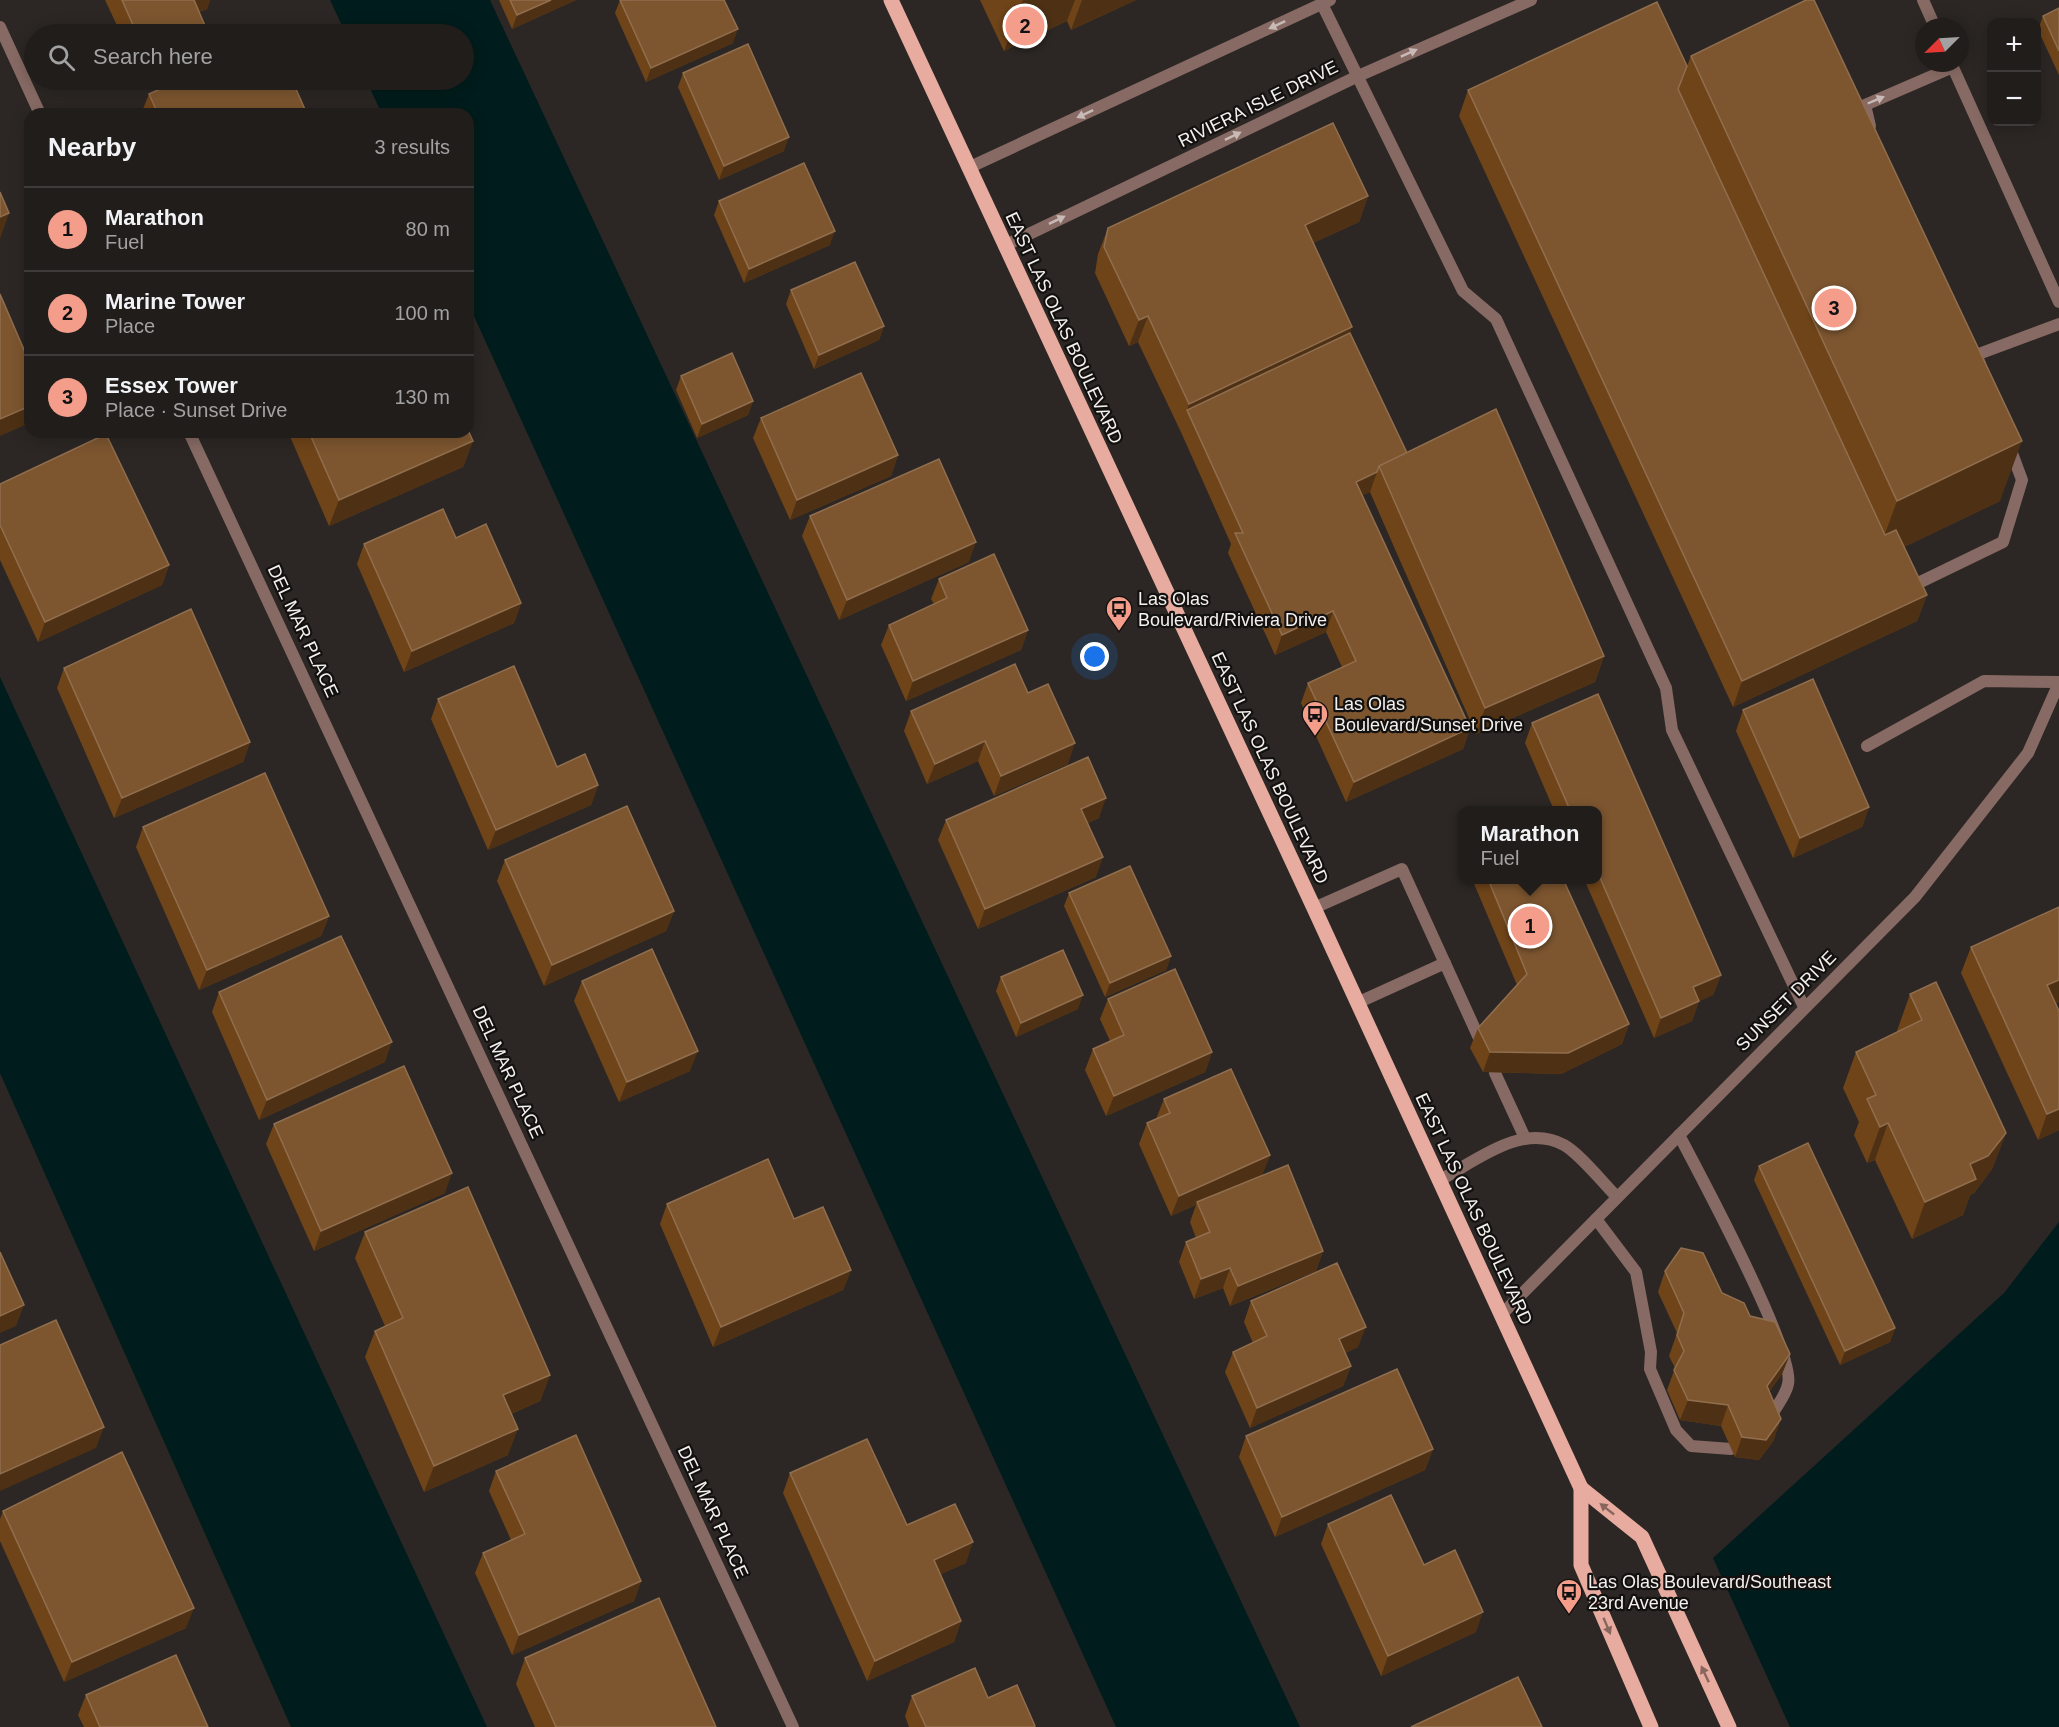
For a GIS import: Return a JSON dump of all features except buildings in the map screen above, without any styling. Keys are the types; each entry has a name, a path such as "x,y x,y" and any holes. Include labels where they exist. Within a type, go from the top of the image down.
{"main road":[{"name":"EAST LAS OLAS BOULEVARD","path":"891,0 1581,1488 1581,1565 1651,1727"},
{"name":"EAST LAS OLAS BOULEVARD","path":"1581,1488 1642,1537 1729,1727"}],"street":[{"name":"RIVIERA ISLE DRIVE","path":"1004,246 1356,77 1531,0"},
{"path":"1923,0 1931,18"},
{"path":"968,168 1326,2 1356,77 1463,291 1496,319 1666,688 1672,730 1804,1007"},
{"path":"0,27 24,79"},
{"path":"1873,137 1865,105 1937,72"},
{"path":"1955,72 2059,302"},
{"path":"29,90 37,108"},
{"path":"1984,376 1973,351 2059,324"},
{"path":"1902,590 2003,542 2022,480 2003,428"},
{"name":"DEL MAR PLACE","path":"192,438 793,1727"},
{"path":"1867,746 1984,681 2059,682"},
{"name":"SUNSET DRIVE","path":"1501,1315 1804,1007 1916,897 2028,753 2059,682"},
{"path":"1314,908 1402,869 1479,1038"},
{"path":"1357,1003 1445,963"},
{"path":"1495,1073 1525,1138"},
{"path":"1679,1135 1757,1290 1788,1366 1788,1384 1767,1424"},
{"path":"1440,1180 1518,1139 1543,1137 1565,1146 1617,1197"},
{"path":"1596,1219 1636,1272 1651,1352 1650,1369 1676,1430 1691,1446 1731,1449"}],"water":[{"path":"330,0 490,0 1300,1727 1116,1727 474,316 474,108 379,108 371,90 474,90 474,24 341,24"},
{"path":"0,677 487,1727 291,1727 0,1073"},
{"path":"2059,1222 2059,1727 1790,1727 1713,1558 2004,1293"}],"place":[{"name":"Marine Tower","path":"1025,26"},
{"name":"Essex Tower","path":"1834,308"},
{"name":"Las Olas Boulevard/Riviera Drive","path":"1119,632"},
{"name":"Las Olas Boulevard/Sunset Drive","path":"1315,737"},
{"name":"Marathon","path":"1530,926"},
{"name":"Las Olas Boulevard/Southeast 23rd Avenue","path":"1569,1615"}]}
